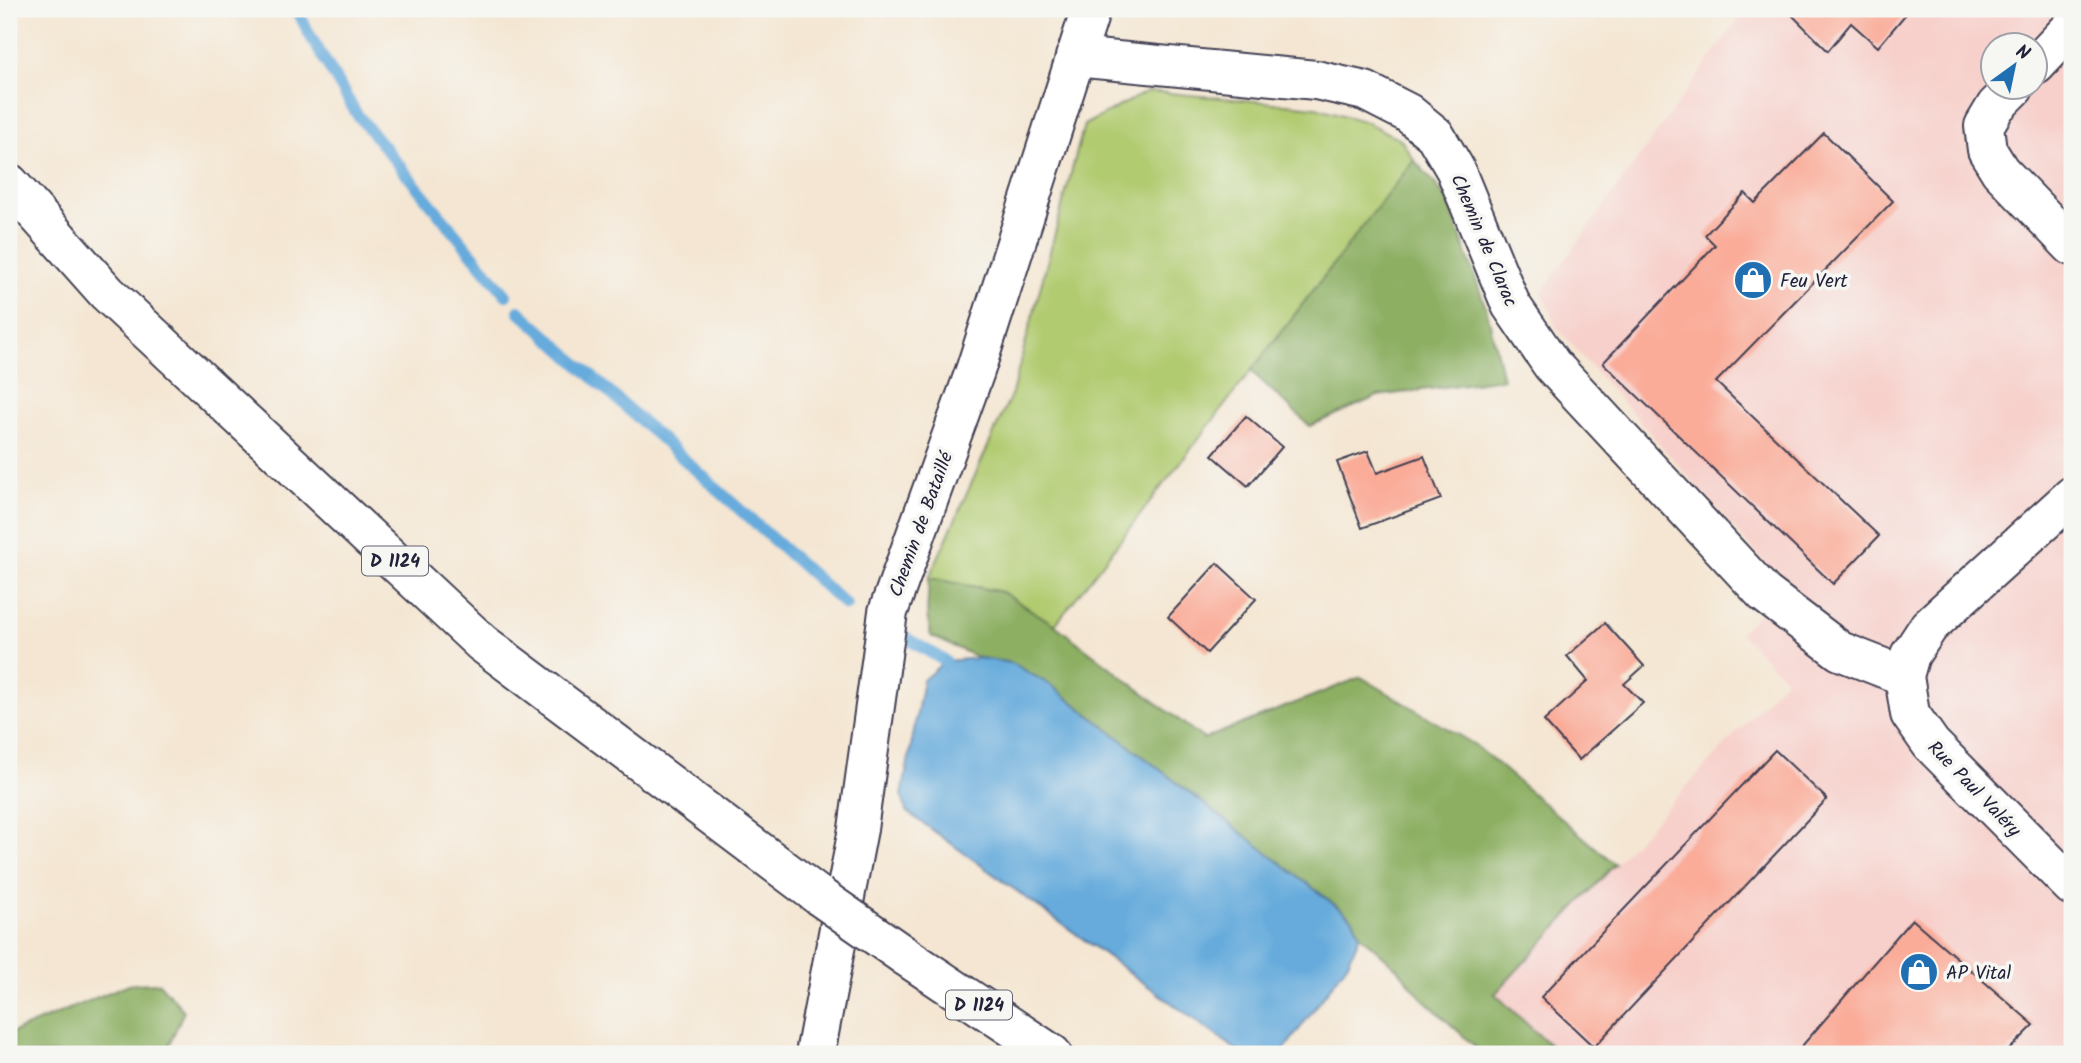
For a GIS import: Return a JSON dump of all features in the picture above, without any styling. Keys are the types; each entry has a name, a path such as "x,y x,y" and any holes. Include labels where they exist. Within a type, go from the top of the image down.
{"main road":[{"name":"Chemin de Bataillé","path":"814,1054 858,829 888,612 975,371 1091,9"},
{"path":"2050,50 2072,27"},
{"name":"Chemin de Clarac","path":"1075,57 1316,80 1365,91 1408,113 1435,135 1455,169 1511,305 1552,365 1764,593 1840,652 1904,676"},
{"path":"2000,102 1984,126 1987,150 2000,171 2072,246"},
{"name":"D 1124","path":"9,183 107,293 482,643 819,896 1052,1054"},
{"path":"1904,676 1910,655 1929,626 2072,496"},
{"name":"Rue Paul Valéry","path":"1904,676 1910,714 1931,744 2072,886"}],"shaded area":[{"path":"1746,9 2072,9 2072,1054 1559,1054 1495,994 1786,679 1740,633 1785,586 1556,327 1542,292"}],"green space":[{"path":"1148,91 1316,107 1366,122 1401,140 1414,160 1055,625 1002,592 929,578 1012,393 1084,125"},
{"path":"1414,160 1448,201 1487,311 1503,379 1378,396 1310,426 1251,371"},
{"path":"929,578 1002,592 1055,625 1204,739 1361,677 1475,745 1615,864 1495,994 1559,1054 1483,1054 1421,997 1399,970 1360,935 1353,919 1052,686 1012,663 979,658 931,636 927,616"},
{"path":"159,983 184,1011 165,1054 9,1054 9,1034 129,984"}],"water":[{"path":"979,658 1012,663 1052,686 1353,919 1360,935 1348,963 1281,1054 1242,1054 906,811 902,796 923,680 945,661"}],"building":[{"path":"1786,9 1910,9 1878,47 1851,23 1828,51"},
{"path":"1824,133 1893,201 1716,382 1879,536 1833,584 1603,363 1715,245 1705,235 1745,193 1755,203"},
{"path":"1246,416 1282,447 1248,486 1212,455"},
{"path":"1368,451 1377,473 1424,456 1441,499 1362,528 1337,462"},
{"path":"1217,563 1256,599 1207,653 1168,617"},
{"path":"1605,623 1644,666 1624,684 1643,703 1579,760 1544,721 1588,681 1567,656"},
{"path":"1775,750 1827,799 1594,1047 1541,997"},
{"name":"AP Vital","path":"1912,919 2034,1025 2005,1054 1795,1054"}],"waterway":[{"path":"297,9 356,113 506,295"},
{"path":"519,311 846,605"},
{"path":"906,638 945,661"}],"place":[{"name":"Feu Vert","path":"1753,280"},
{"name":"AP Vital","path":"1919,972"}]}
